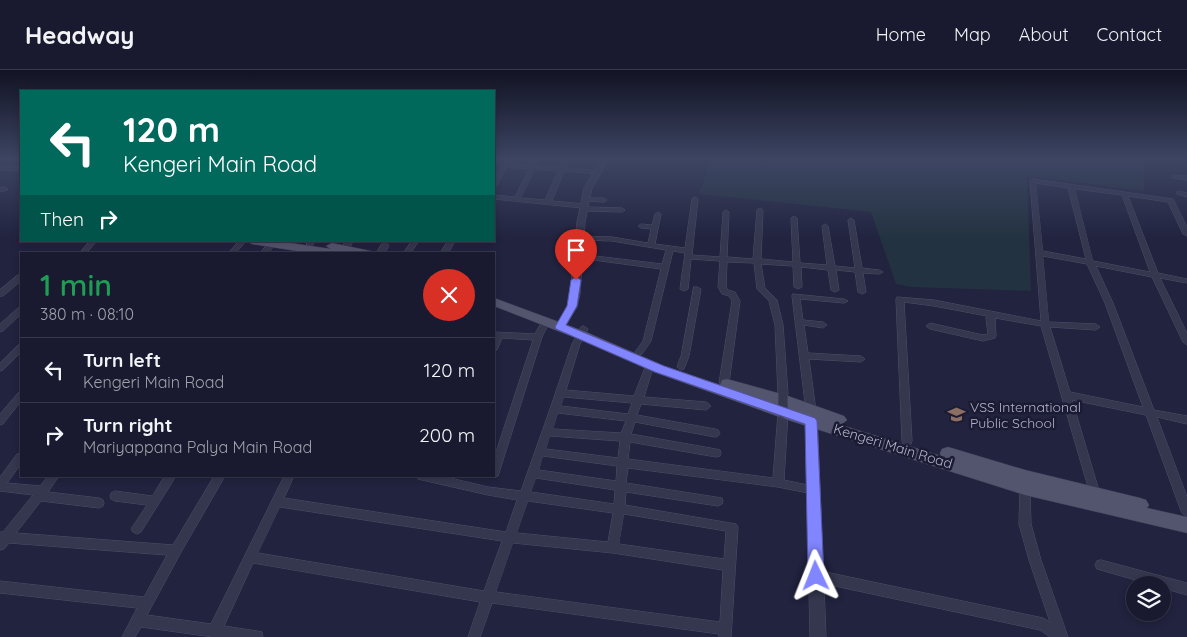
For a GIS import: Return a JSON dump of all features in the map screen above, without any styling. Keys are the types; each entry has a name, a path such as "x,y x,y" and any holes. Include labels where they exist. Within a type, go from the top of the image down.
{"main road":[{"path":"259,242 346,248 363,252"},
{"name":"Kengeri Main Road","path":"495,295 557,323"},
{"name":"Kengeri Main Road","path":"495,302 724,383 780,399 811,416 1025,488 1187,525"},
{"name":"Kengeri Main Road","path":"582,332 650,365 783,412 811,416 907,441 1025,476 1187,516"}],"street":[{"path":"517,200 524,186"},
{"path":"548,202 554,186"},
{"path":"495,469 538,337 557,323 572,306 575,294 580,238 589,186"},
{"path":"1034,186 1045,324 1095,494"},
{"path":"1071,186 1090,262 1109,303 1187,512"},
{"path":"1074,186 1171,200 1187,234"},
{"path":"1179,193 1187,195"},
{"path":"1124,194 1155,275 1183,329 1187,342"},
{"path":"495,198 585,205 622,210"},
{"path":"684,289 695,199"},
{"path":"585,205 604,200"},
{"path":"760,210 757,261 761,289 773,300 779,325 783,412 778,483"},
{"path":"724,383 736,301 732,294 725,292 722,287 726,212"},
{"path":"651,245 658,214"},
{"path":"794,218 798,288"},
{"path":"851,220 857,270 862,292"},
{"path":"641,226 655,227"},
{"path":"825,226 834,290"},
{"path":"580,238 612,239 723,259 879,272"},
{"path":"83,252 93,242"},
{"path":"233,251 242,242"},
{"path":"408,252 415,242"},
{"path":"264,252 272,244"},
{"path":"381,252 385,246"},
{"path":"639,352 647,341 670,248"},
{"path":"1040,253 1187,281"},
{"path":"578,256 665,267"},
{"path":"0,294 20,278"},
{"path":"681,367 685,356 698,288"},
{"path":"818,637 811,416 796,296 844,301"},
{"path":"907,441 900,300 934,303 1045,324 1096,327"},
{"path":"0,329 19,313"},
{"path":"930,326 988,338 992,336 990,318 993,315"},
{"path":"800,322 823,325"},
{"path":"474,637 508,537 547,432 576,344 582,332"},
{"path":"496,335 538,337"},
{"path":"0,368 20,348"},
{"path":"804,356 861,360"},
{"path":"613,548 619,509 625,437 650,365"},
{"path":"560,393 706,406"},
{"path":"0,421 20,395"},
{"path":"1066,395 1187,420"},
{"path":"10,408 20,408"},
{"path":"555,408 632,418 715,433"},
{"path":"547,432 625,437 716,453"},
{"path":"540,452 778,483 813,490"},
{"path":"20,458 0,486 99,502"},
{"path":"532,472 718,500"},
{"path":"2,540 42,494 53,477"},
{"path":"137,529 170,477"},
{"path":"128,637 219,477"},
{"path":"215,630 289,477"},
{"path":"488,491 492,477"},
{"path":"251,557 488,597 725,633 732,527 488,491 440,478"},
{"path":"1025,488 1025,524 1061,637"},
{"path":"115,496 155,501"},
{"path":"278,502 508,537 613,548 729,565"},
{"path":"2,540 176,550"},
{"path":"1101,565 1187,589"},
{"path":"816,576 1044,624 1061,637"},
{"path":"0,587 147,603"},
{"path":"138,620 257,637"}],"shaded area":[{"path":"702,186 1027,186 1031,291 911,287 896,284 871,212 699,194"},
{"path":"1109,186 1144,186 1144,191"}],"place":[{"name":"VSS International Public School","path":"956,415"}],"route":[{"path":"576,280 572,306 560,327 659,369 811,421 816,576"}]}
